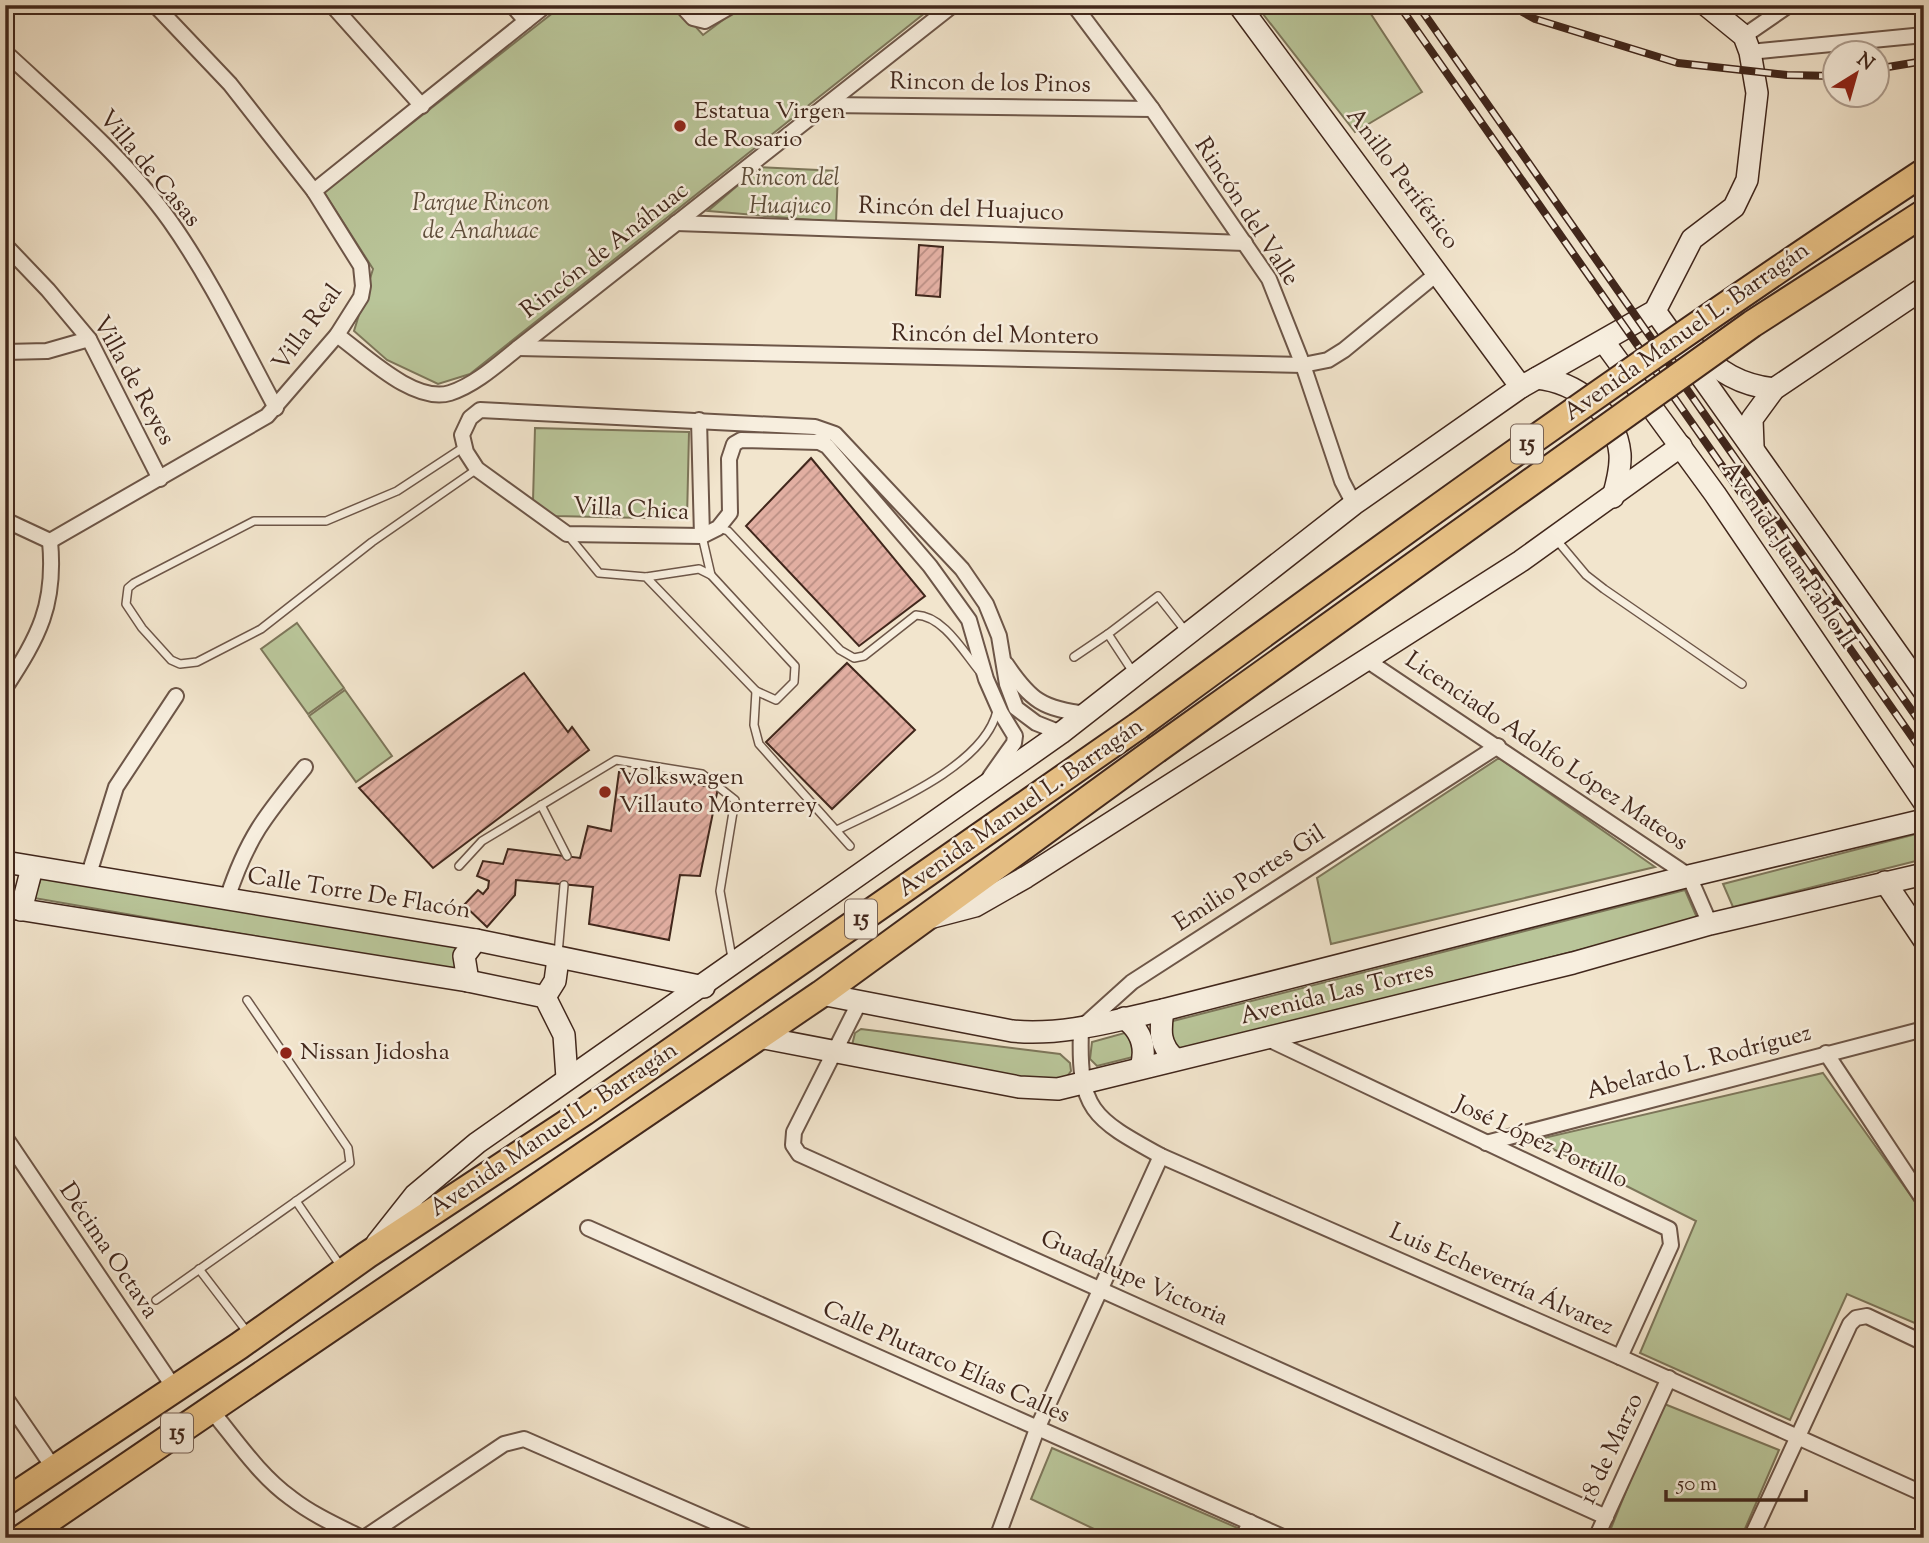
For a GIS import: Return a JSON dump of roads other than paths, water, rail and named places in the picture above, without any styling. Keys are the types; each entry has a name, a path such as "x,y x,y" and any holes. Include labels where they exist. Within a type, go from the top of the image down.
{"highway":[{"name":"Avenida Manuel L. Barragán","path":"5,1503 252,1338 367,1255 584,1112 1138,726 1395,537 1738,295 1924,172"},
{"name":"Avenida Manuel L. Barragán","path":"22,1538 528,1190 821,994 1156,750 1752,324 1924,213"}],"street":[{"name":"Villa Real","path":"50,541 250,428 276,408 337,335 361,297 364,275 314,191 230,84 155,5"},
{"path":"332,5 422,106"},
{"path":"512,5 526,21"},
{"path":"314,191 546,5"},
{"path":"681,5 693,18 705,21 733,5"},
{"name":"Rincón de Anáhuac","path":"337,335 412,390 437,395 460,388 519,348 953,5"},
{"name":"Rincón del Valle","path":"1074,5 1152,109 1269,279 1303,365 1342,481 1354,504"},
{"name":"Anillo Periférico","path":"1239,5 1439,272 1529,382"},
{"path":"367,1255 415,1195 477,1143 567,1078 704,987 1061,733 1354,504 1529,382 1655,311 1692,239 1734,207 1747,180 1757,93 1747,44 1706,5"},
{"path":"1747,44 1789,5"},
{"path":"1747,44 1924,35"},
{"name":"Villa de Casas","path":"5,52 117,160 169,220 205,277 276,408"},
{"name":"Rincon de los Pinos","path":"827,105 1152,109"},
{"name":"Rincón del Huajuco","path":"676,223 1245,243"},
{"name":"Villa de Reyes","path":"5,245 89,339 160,479"},
{"name":"Rincón del Montero","path":"519,348 1303,365 1328,360 1344,350 1439,272"},
{"path":"1666,291 1666,307 1672,321 1702,355 1720,371 1741,383 1774,389"},
{"path":"1754,448 1752,419 1774,389 1922,293"},
{"name":"Avenida Juan Pablo II","path":"1655,311 1924,691"},
{"path":"5,352 47,351 89,339"},
{"name":"Avenida Juan Pablo II","path":"1604,342 1681,446 1924,802"},
{"path":"1529,382 1573,386 1584,394 1608,424 1620,453 1619,475 1613,497"},
{"path":"464,447 464,428 480,410 699,420 844,441 971,582 994,619 1011,699 1016,708 1036,723 1061,733"},
{"path":"699,420 702,536"},
{"path":"828,438 956,600 976,636 986,679 998,707 1012,728 1014,743 978,792"},
{"name":"Villa Chica","path":"464,447 477,469 567,534 702,536 718,528 730,513 729,458 734,444 741,440 818,442 828,438"},
{"path":"924,919 975,906 999,894 1368,661 1555,538 1681,446"},
{"path":"5,520 50,541 53,573 48,609 28,653 5,688"},
{"path":"956,600 971,582"},
{"name":"Licenciado Adolfo López Mateos","path":"1368,661 1689,876 1710,924"},
{"path":"1004,662 1029,695 1042,704 1087,714"},
{"path":"89,874 116,787 176,696"},
{"name":"Emilio Portes Gil","path":"1081,1028 1132,982 1498,746"},
{"path":"227,899 241,855 258,825 305,767"},
{"name":"Avenida Las Torres","path":"821,994 1012,1031 1035,1033 1081,1028 1163,1010 1689,876 1924,820"},
{"name":"Calle Torre De Flacón","path":"5,862 476,940 704,987"},
{"path":"32,868 13,908 468,981 545,997"},
{"name":"Avenida Las Torres","path":"759,1037 1019,1087 1058,1089 1573,963 1710,924 1924,874"},
{"path":"1885,882 1924,940"},
{"path":"468,981 464,956 476,940"},
{"path":"545,997 555,981 558,959"},
{"path":"545,997 564,1035 567,1078"},
{"name":"Guadalupe Victoria","path":"860,1001 794,1132 793,1145 799,1154 1605,1517"},
{"path":"1163,1010 1162,1041 1166,1051 1175,1059"},
{"path":"1124,1018 1139,1032 1144,1054 1141,1067"},
{"path":"1081,1028 1082,1084"},
{"name":"Abelardo L. Rodríguez","path":"1486,1143 1924,1029"},
{"name":"José López Portillo","path":"1266,1038 1663,1225 1671,1232 1671,1245 1620,1357"},
{"path":"1826,1054 1924,1201"},
{"name":"Luis Echeverría Álvarez","path":"1082,1084 1104,1122 1161,1156 1669,1378 1924,1494"},
{"name":"Décima Octava","path":"5,1137 175,1390"},
{"path":"997,1538 1037,1429 1161,1156"},
{"name":"Calle Plutarco Elías Calles","path":"588,1228 1285,1538"},
{"path":"1751,1538 1796,1435 1854,1320 1867,1316 1924,1343"},
{"name":"18 de Marzo","path":"1596,1538 1669,1378"},
{"path":"5,1397 10,1414 55,1470"},
{"path":"211,1410 256,1466 289,1497 316,1515 363,1538 504,1444 524,1440 751,1538"},
{"path":"1243,1538 1250,1522"}],"lane":[{"path":"464,447 397,491 326,521 270,519 240,526 134,583 128,589 126,604 142,628 171,660 180,664 197,663 261,629 344,562 477,469"},
{"path":"718,528 728,531 840,650 854,658 864,656 916,615 926,615 937,621 986,679"},
{"path":"567,534 599,573 646,578 693,569 711,575 795,666 794,682 776,700 756,691 646,578"},
{"path":"702,536 711,575"},
{"path":"1555,538 1586,575 1742,684"},
{"path":"1074,657 1158,596 1188,634"},
{"path":"1108,634 1136,676"},
{"path":"756,691 754,725 759,744 850,846"},
{"path":"837,830 924,785 959,762 979,743 996,718 998,707"},
{"path":"459,866 482,841 616,760 702,774 735,800 720,891 733,966"},
{"path":"541,805 567,856"},
{"path":"558,959 564,885"},
{"path":"156,1300 343,1170 351,1155 247,1000"},
{"path":"296,1201 345,1271"},
{"path":"199,1269 252,1338"}],"railway":[{"path":"1399,5 1924,754"},
{"path":"1418,5 1924,728"},
{"path":"1510,5 1535,19 1678,63 1787,75 1820,76"},
{"path":"1890,67 1924,61"}],"place":[{"name":"Estatua Virgen de Rosario","path":"680,126"},
{"name":"Volkswagen Villauto Monterrey","path":"605,792"},
{"name":"Nissan Jidosha","path":"286,1053"}],"park label":[{"name":"Rincon del Huajuco","path":"790,193"},
{"name":"Parque Rincon de Anahuac","path":"481,218"}]}
